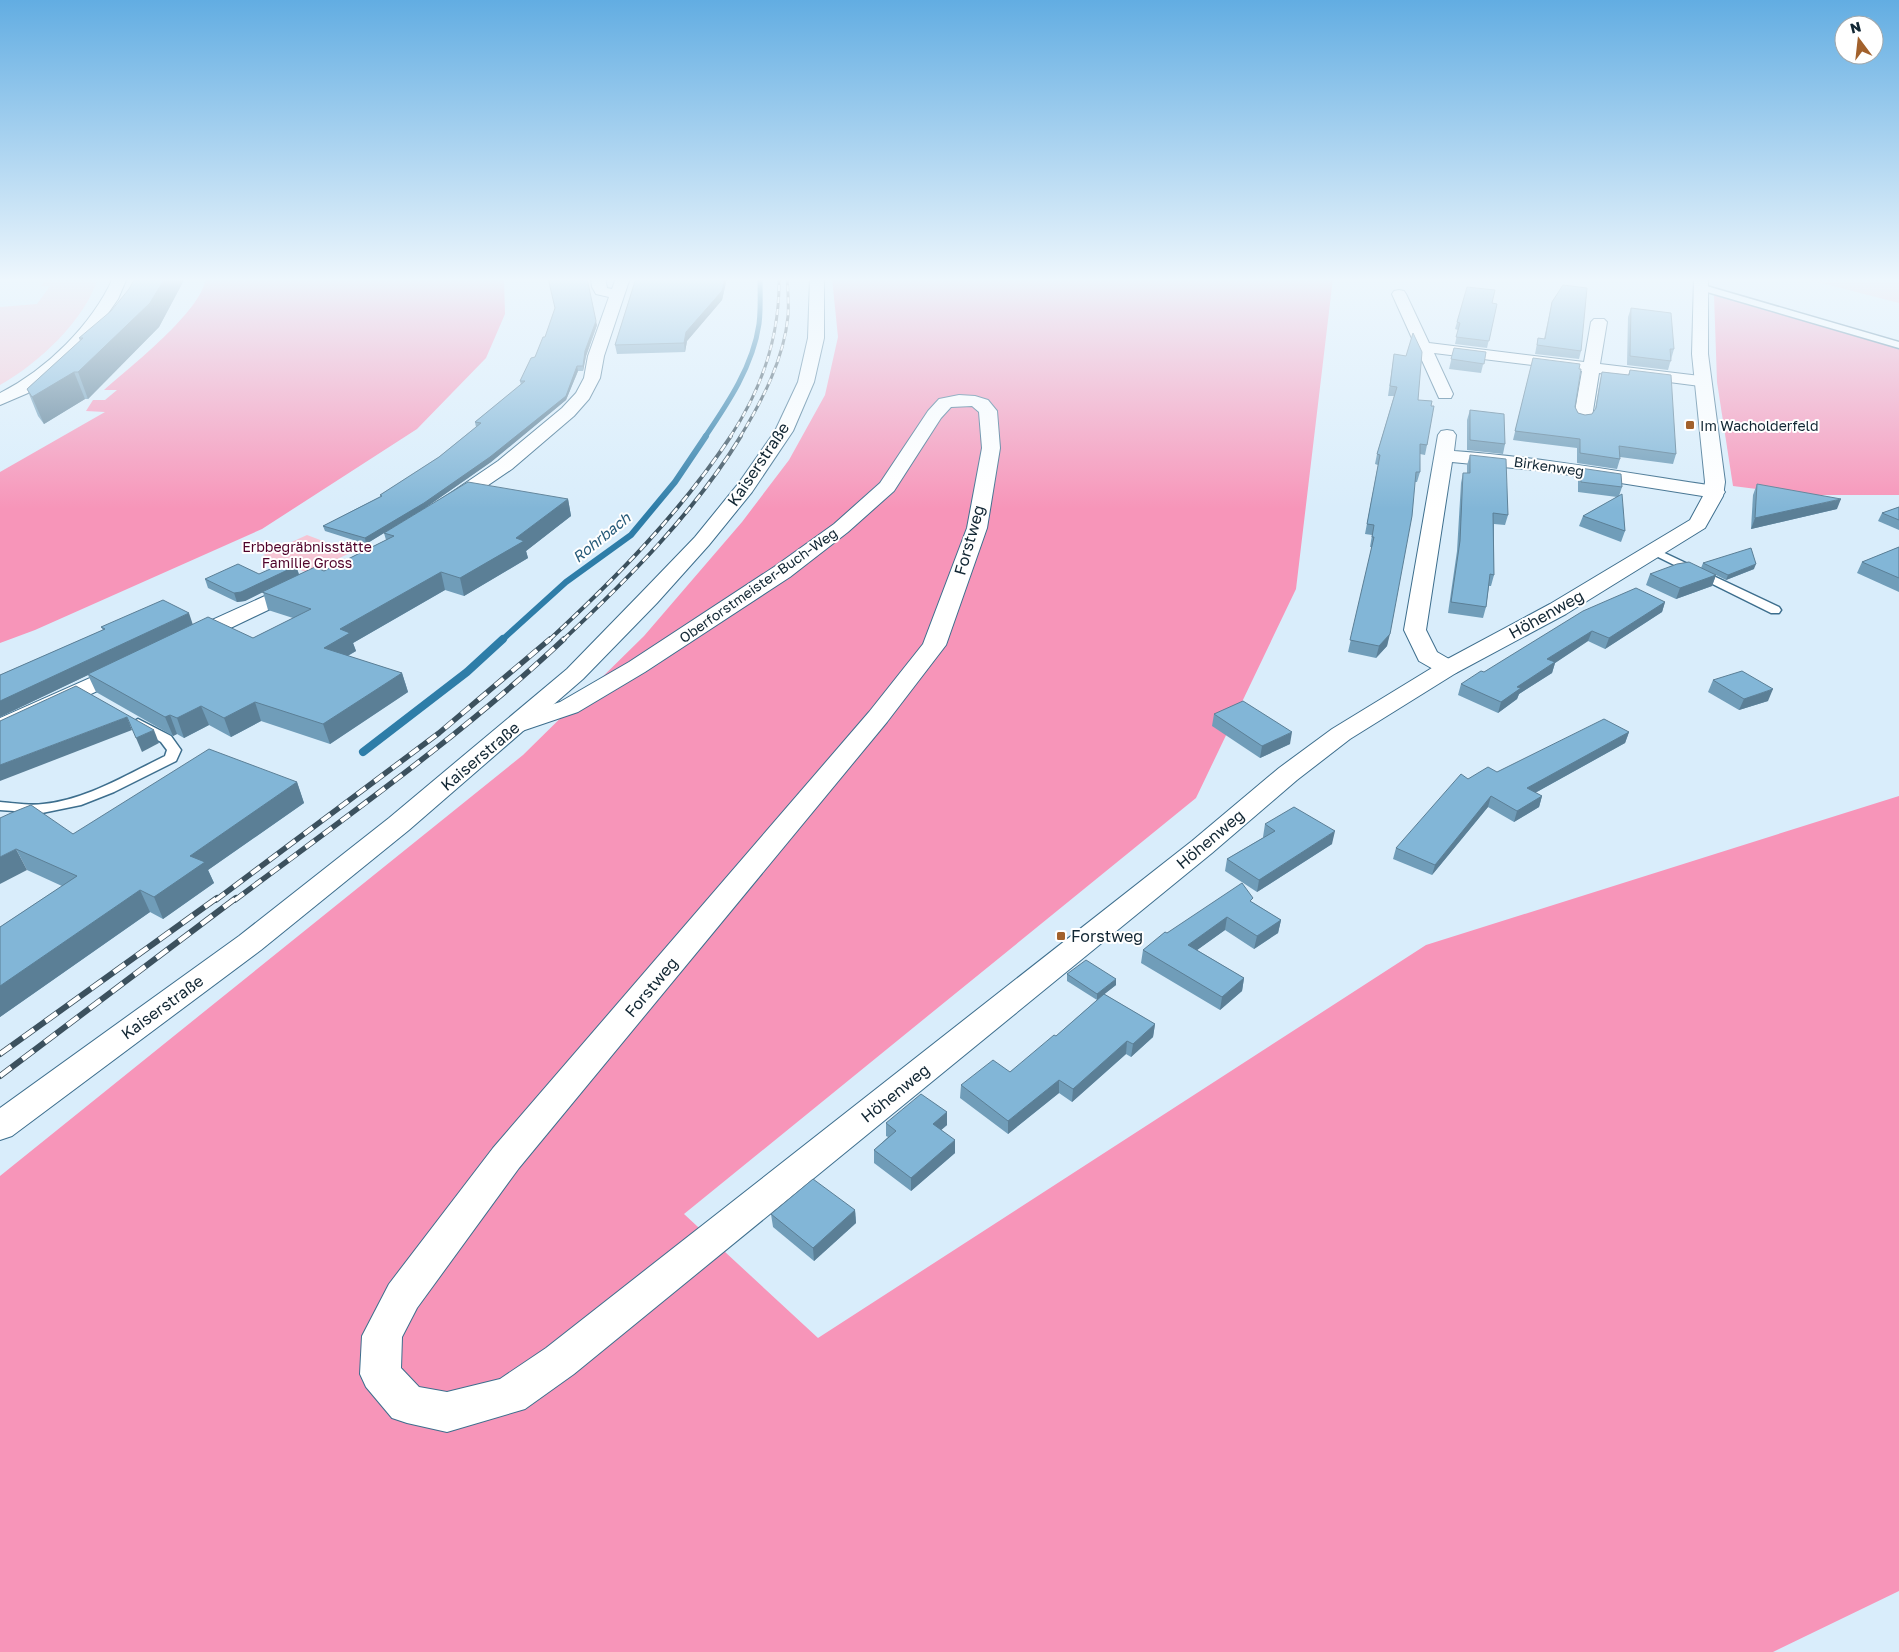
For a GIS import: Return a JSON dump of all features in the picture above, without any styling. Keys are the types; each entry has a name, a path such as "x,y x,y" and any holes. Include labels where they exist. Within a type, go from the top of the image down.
{"street":[{"path":"0,407 14,398 22,389 64,355"},
{"path":"433,514 505,465 568,412 583,395 592,378 596,355"},
{"name":"Kaiserstraße","path":"0,1126 250,943 399,824 575,674 702,542 745,488 784,431 806,382 812,355"},
{"path":"1428,355 1445,394"},
{"path":"1489,355 1700,381"},
{"path":"1583,418 1594,355"},
{"name":"Höhenweg","path":"560,1361 1202,847 1288,774 1341,734 1448,668 1558,609 1698,524 1714,492 1715,482 1700,381 1700,355"},
{"path":"0,400 22,389"},
{"name":"Oberforstmeister-Buch-Weg","path":"516,725 569,708 638,667 782,572 827,539 886,487 944,403 958,400 974,401 982,404 988,411"},
{"name":"Forstweg","path":"560,1361 510,1395 447,1412 407,1404 380,1374 382,1336 403,1296 506,1158 878,717 934,645 976,528 991,448 988,411"},
{"path":"1447,435 1416,630 1427,656 1448,668"},
{"name":"Birkenweg","path":"1443,456 1565,467 1714,492"},
{"path":"166,650 318,577"},
{"path":"0,727 86,694 140,662"}],"lane":[{"path":"1654,550 1775,610"},
{"path":"0,806 42,809 67,804 94,796 171,758 174,750 166,739 123,715"}],"green space":[{"path":"0,355 42,355 15,376 0,385"},
{"name":"Erbbegräbnisstätte Familie Gross","path":"307,535 352,552 308,573 263,555"}],"shaded area":[{"path":"145,355 487,355 417,429 262,529 35,630 0,643 0,472 105,412 86,411 93,400 105,400 117,390 104,390"},
{"path":"834,355 1324,355 1296,589 1196,798 684,1214 818,1338 1426,945 1899,796 1899,1591 1773,1652 0,1652 0,1176 523,755 644,636 742,522 789,460 825,395"},
{"path":"1716,355 1899,355 1899,495 1805,495 1733,486 1717,382"}],"building":[{"path":"64,355 96,355 78,372 74,372 32,397 27,389"},
{"path":"536,355 584,355 583,366 577,366 566,396 490,457 424,503 365,538 323,526 382,496 380,495 439,457 481,423 475,422 525,381 520,381 531,358"},
{"path":"1394,355 1422,355 1418,400 1432,401 1431,406 1434,406 1427,445 1420,444 1420,472 1416,472 1412,516 1390,634 1379,646 1350,640 1374,537 1372,537 1374,525 1367,524 1380,455 1377,454 1397,387 1390,386"},
{"path":"1452,355 1485,355 1484,364 1451,359"},
{"path":"1671,355 1671,361 1630,356"},
{"path":"1533,358 1580,364 1579,369 1581,369 1575,407 1578,413 1585,415 1592,414 1596,408 1602,372 1629,375 1630,370 1671,375 1676,454 1619,446 1620,459 1580,453 1580,439 1515,431"},
{"path":"1470,410 1504,414 1505,444 1470,440"},
{"path":"1470,455 1506,459 1508,515 1493,513 1494,575 1490,574 1486,607 1451,602 1460,541 1463,473 1470,473"},
{"path":"1580,468 1621,474 1622,487 1581,482"},
{"path":"468,482 568,499 516,538 524,541 460,578 441,572 340,629 350,633 324,648 402,673 323,724 255,702 224,718 201,706 177,718 170,715 165,717 88,674 208,617 253,638 311,609 262,592 315,567 324,571 394,536 384,533"},
{"path":"1757,484 1841,499 1755,518"},
{"path":"1622,494 1625,531 1583,516"},
{"path":"1899,507 1899,520 1882,513"},
{"path":"1899,547 1899,578 1862,562"},
{"path":"1751,548 1756,564 1728,575 1703,563"},
{"path":"286,562 296,566 241,592 234,593 205,579 238,564 259,574"},
{"path":"1689,562 1716,575 1680,588 1650,574 1677,564"},
{"path":"1636,588 1665,602 1609,638 1592,631 1547,659 1555,662 1517,687 1521,688 1501,702 1461,684 1481,671 1484,672 1583,611"},
{"path":"163,600 189,613 0,701 0,675 105,629 101,627"},
{"path":"1742,671 1773,689 1744,699 1713,680"},
{"path":"76,686 154,730 136,738 127,717 0,765 0,721"},
{"path":"1243,701 1292,732 1262,746 1214,714"},
{"path":"1604,719 1629,732 1527,788 1542,796 1517,811 1491,796 1435,865 1396,848 1461,774 1468,779 1488,767 1497,772"},
{"path":"209,749 297,782 190,856 205,862 154,897 140,890 0,986 0,927 77,876 16,849 0,857 0,818 31,805 73,834"},
{"path":"1294,807 1335,831 1259,880 1227,859 1275,831 1265,824"},
{"path":"1242,883 1253,898 1250,901 1281,920 1257,936 1227,917 1188,945 1244,978 1222,997 1143,950 1165,932 1167,933"},
{"path":"1086,960 1116,979 1097,994 1067,974"},
{"path":"1104,994 1155,1024 1133,1044 1127,1041 1073,1089 1059,1080 1008,1121 961,1085 993,1060 1010,1072 1054,1035 1056,1036"},
{"path":"921,1094 947,1112 933,1124 955,1140 911,1178 874,1150 896,1131 886,1123"},
{"path":"813,1179 855,1210 813,1248 771,1214"}],"waterway":[{"name":"Rohrbach","path":"705,437 731,397 751,355"},
{"name":"Rohrbach","path":"502,640 566,582 631,535 675,482 706,436"},
{"name":"Rohrbach","path":"363,752 467,672 503,639"}],"railway":[{"path":"730,437 760,381 768,355"},
{"path":"740,437 764,394 780,355"},
{"path":"549,640 599,593 646,544 690,492 731,436"},
{"path":"563,640 659,544 702,492 741,436"},
{"path":"216,900 439,733 550,639"},
{"path":"235,900 445,742 564,639"},
{"path":"0,1054 217,898"},
{"path":"0,1076 236,898"}],"place":[{"name":"Im Wacholderfeld","path":"1690,425"},
{"name":"Forstweg","path":"1061,936"}]}
